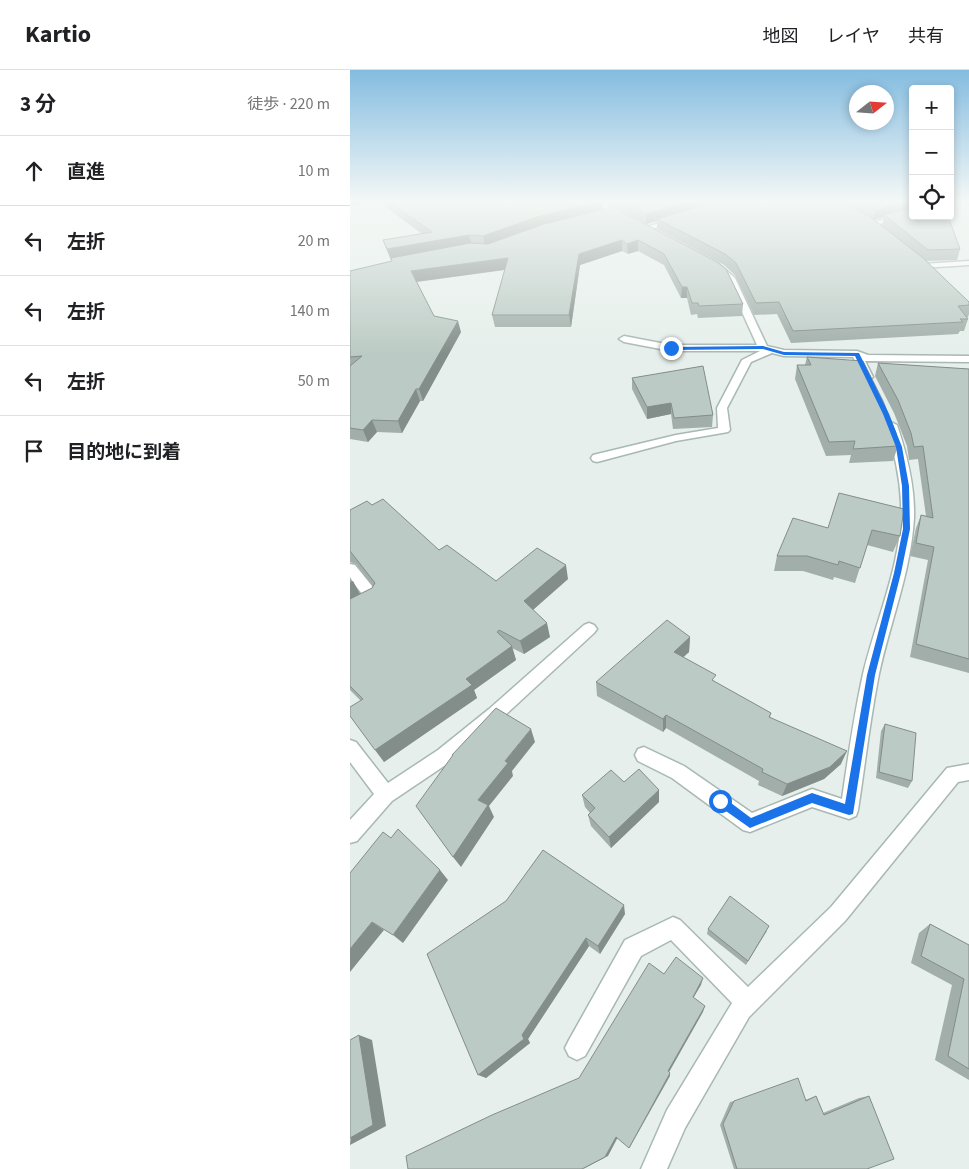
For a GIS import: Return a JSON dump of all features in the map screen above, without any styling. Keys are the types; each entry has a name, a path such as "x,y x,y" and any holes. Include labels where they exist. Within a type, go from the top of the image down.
{"street":[{"path":"704,260 731,278 767,349"},
{"path":"934,278 920,264 969,263"},
{"path":"624,339 671,348 767,349 784,353 857,354 866,358 969,359"},
{"path":"597,458 676,438 724,430 722,408 747,360 767,349"},
{"path":"857,354 874,388"},
{"path":"644,756 678,772 750,823 812,798 849,810 871,675 898,573 907,529 906,486 899,447 886,414"},
{"path":"350,569 373,596 350,609"},
{"path":"350,834 386,795 444,756 495,714 589,629"},
{"path":"350,748 386,795"},
{"path":"654,1169 676,1119 741,1009 838,914 953,774 969,772"},
{"path":"577,1048 633,948 672,926 748,1002"}],"building":[{"path":"421,252 584,252 579,254 569,315 492,315 508,258 411,271 434,316 458,321 419,389 416,389 398,421 372,420 363,430 350,428 350,366 362,356 350,357 350,271 392,261 391,258"},
{"path":"661,252 699,252 717,262 726,269 743,304 699,306 698,303 692,303 687,287 682,287 664,254"},
{"path":"722,252 916,252 969,302 969,305 958,306 968,319 960,319 963,322 793,331 779,302 756,303 736,263"},
{"path":"807,357 863,361 883,401 896,433 898,446 853,449 855,441 829,442 797,365 811,365"},
{"path":"878,363 969,369 969,659 916,644 934,547 916,543 921,515 933,518 923,446 914,447 911,433 898,400"},
{"path":"703,366 713,415 674,418 671,403 647,407 632,378"},
{"path":"839,493 904,509 900,536 872,530 860,568 839,561 838,565 807,556 777,556 793,518 828,528"},
{"path":"383,499 439,550 447,545 496,581 537,548 566,565 524,601 547,623 520,641 499,630 497,632 512,646 466,679 472,685 375,750 350,716 350,707 363,699 350,686 350,599 372,588 375,583 350,551 350,510 367,501 372,505"},
{"path":"667,620 690,637 674,652 716,675 712,680 771,713 769,717 847,751 830,767 787,784 762,772 763,769 666,715 663,719 596,682"},
{"path":"496,708 531,729 505,761 508,763 478,800 488,805 453,857 416,806 452,755"},
{"path":"885,724 916,733 912,781 879,772"},
{"path":"639,769 659,790 609,837 588,815 595,808 582,795 611,770 624,782"},
{"path":"398,829 440,870 393,935 372,922 350,949 350,873 383,832 391,838"},
{"path":"543,850 624,905 598,946 586,938 522,1035 524,1039 478,1075 427,954 506,901"},
{"path":"730,896 769,926 748,961 708,929"},
{"path":"930,924 969,945 969,1069 948,1056 964,979 921,956"},
{"path":"676,957 703,978 693,997 705,1006 668,1071 670,1073 629,1148 616,1137 605,1157 582,1169 408,1169 406,1156 492,1115 579,1078 649,963 664,974"},
{"path":"359,1035 373,1125 350,1138 350,1040"},
{"path":"798,1078 806,1101 816,1096 824,1115 869,1096 894,1159 867,1169 737,1169 723,1124 734,1101"}],"route":[{"path":"671,348 763,348 784,353 857,354 886,414 899,447 906,486 907,529 898,573 871,675 849,810 812,798 750,823 720,801"}]}
